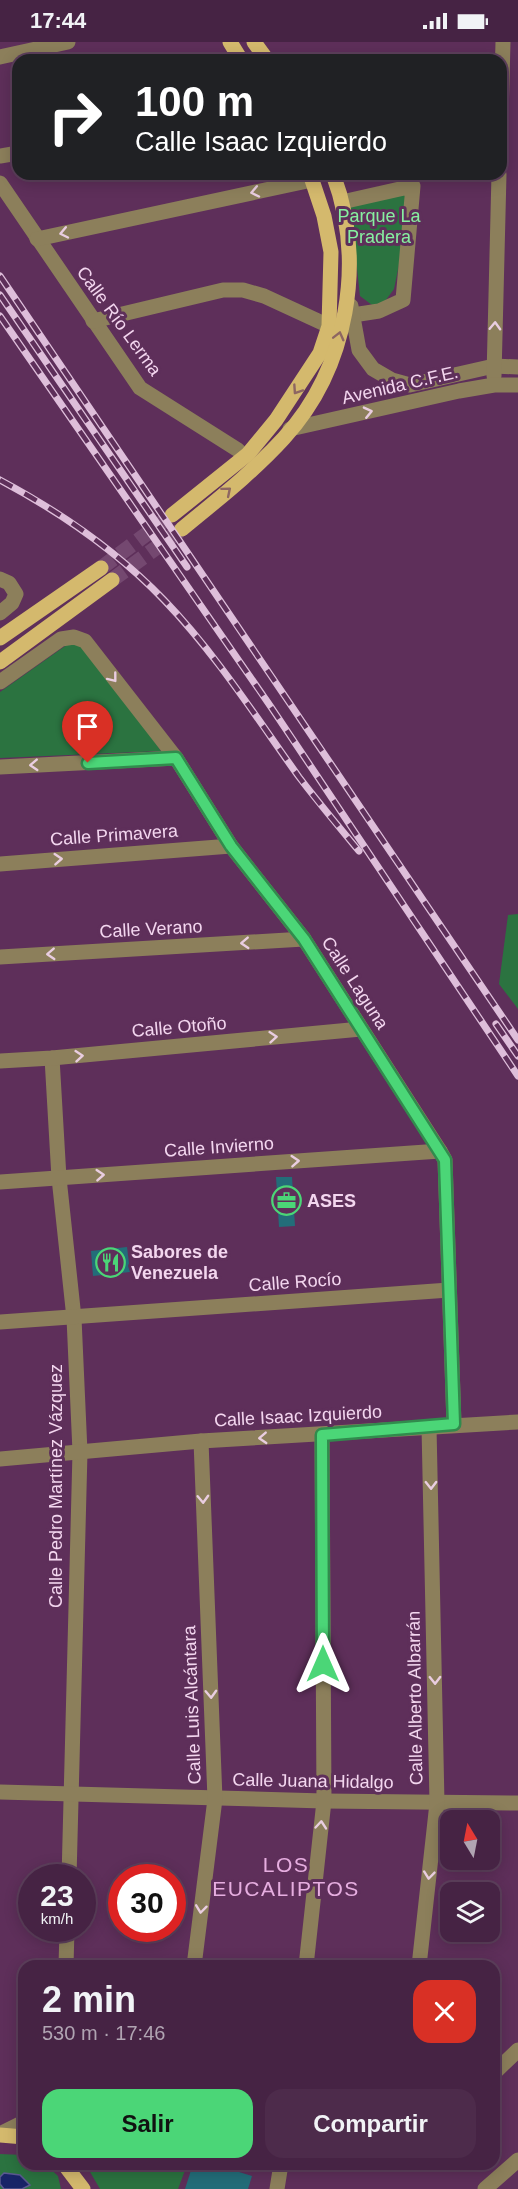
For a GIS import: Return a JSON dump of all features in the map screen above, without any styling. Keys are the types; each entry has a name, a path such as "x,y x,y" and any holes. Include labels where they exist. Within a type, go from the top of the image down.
{"main road":[{"path":"172,515 248,454 301,384 320,353 328,326 331,252 324,216 312,180"},
{"path":"182,529 252,470 290,429 311,401 332,360 349,293 349,253 342,202 335,180"},
{"path":"0,638 101,568"},
{"path":"0,662 112,580"},
{"path":"0,2135 18,2136"},
{"path":"69,2170 83,2189"}],"street":[{"path":"14,54 69,42"},
{"path":"37,239 298,180"},
{"path":"494,385 500,180"},
{"name":"Calle Río Lerma","path":"0,183 140,388 238,450"},
{"path":"342,202 413,186 404,300 379,311 353,315"},
{"path":"93,321 223,290 243,290 264,296 328,326"},
{"name":"Avenida C.F.E.","path":"349,293 359,350 373,369 392,380 410,385 494,366 518,367"},
{"name":"Avenida C.F.E.","path":"290,429 494,385 518,385"},
{"path":"0,579 9,584 16,594 12,603 0,613"},
{"name":"Calle Laguna","path":"0,682 61,639 74,637 85,641 176,758 231,846 304,939 440,1151 445,1160 454,1424"},
{"path":"0,767 176,758"},
{"name":"Calle Primavera","path":"0,864 231,846"},
{"name":"Calle Verano","path":"0,957 304,939"},
{"name":"Calle Otoño","path":"0,1061 361,1029"},
{"name":"Calle Pedro Martínez Vázquez","path":"52,1058 60,1178 74,1318 80,1452 70,1864"},
{"name":"Calle Invierno","path":"0,1182 440,1151"},
{"name":"Calle Rocío","path":"0,1322 448,1290"},
{"name":"Calle Isaac Izquierdo","path":"0,1459 201,1441 322,1435 454,1424 518,1422"},
{"name":"Calle Alberto Albarrán","path":"420,1960 437,1803 429,1427"},
{"path":"307,1960 324,1801 322,1435"},
{"name":"Calle Luis Alcántara","path":"195,1960 214,1799 201,1441"},
{"name":"Calle Juana Hidalgo","path":"0,1792 214,1799 518,1803"},
{"path":"66,1960 67,1942"},
{"path":"500,2067 518,2050"},
{"path":"0,2135 18,2125"},
{"path":"485,2189 518,2160"},
{"path":"68,2170 72,2189"},
{"path":"277,2189 280,2170"}],"green space":[{"name":"Parque La Pradera","path":"406,194 399,265 394,289 383,304 372,305 360,296 350,205"},
{"path":"75,639 120,691 161,751 0,758 0,692"},
{"path":"518,914 518,1009 499,984 508,915"},
{"path":"0,2154 18,2155 18,2170 52,2170 58,2176 61,2189 0,2189"},
{"path":"89,2170 185,2170 178,2189 100,2189"}],"shaded area":[{"path":"4,2173 20,2175 30,2185 22,2189 4,2189 0,2184 0,2177"}],"building":[{"name":"ASES","path":"276,1177 292,1177 295,1226 279,1227"},
{"name":"Sabores de Venezuela","path":"127,1247 130,1272 93,1276 91,1251"},
{"path":"191,2170 232,2170 252,2176 248,2189 185,2189"}],"tunnel":[{"path":"101,568 172,515"},
{"path":"112,580 182,529"}],"railway":[{"path":"0,276 518,1040"},
{"path":"0,295 187,567"},
{"path":"0,316 271,707 518,1076"},
{"path":"0,480 44,505 87,534 127,565 164,600 201,642 299,777 359,851"},
{"path":"496,1024 518,1056"}],"place":[{"name":"ASES","path":"286,1201"},
{"name":"Sabores de Venezuela","path":"110,1262"}],"district":[{"name":"LOS EUCALIPTOS","path":"286,1877"}],"route":[{"path":"88,763 176,758 231,846 304,939 445,1160 454,1424 392,1431 322,1435 323,1664"}]}
